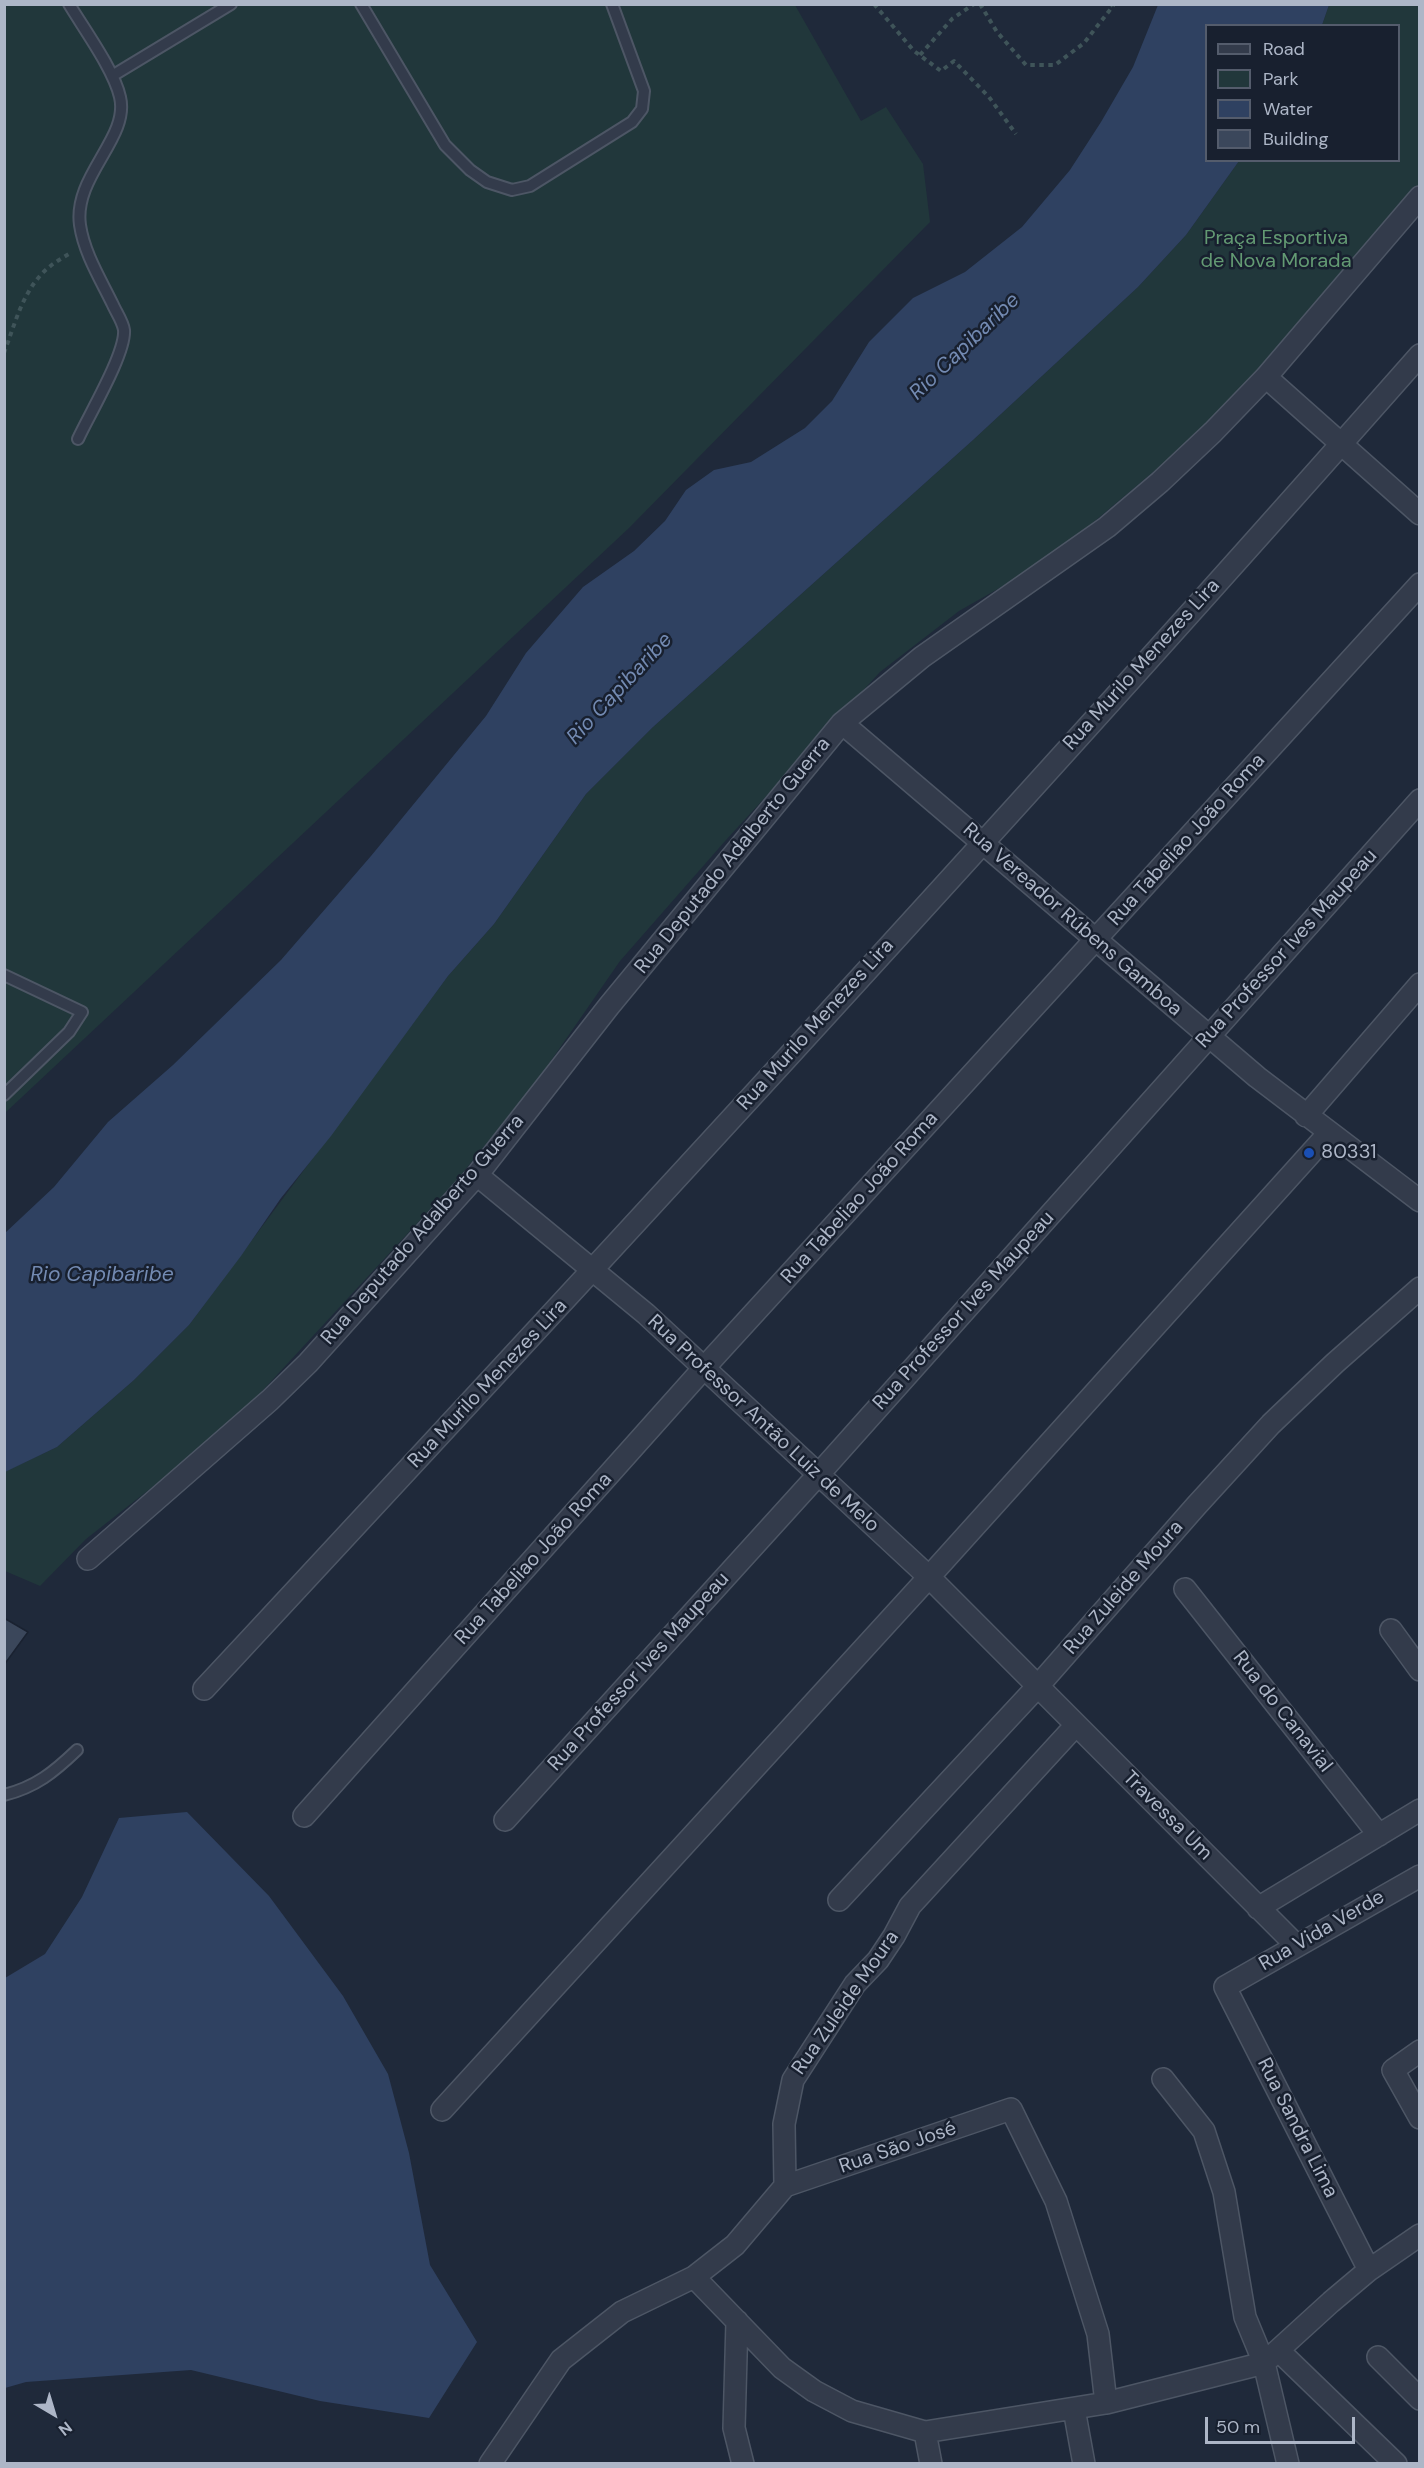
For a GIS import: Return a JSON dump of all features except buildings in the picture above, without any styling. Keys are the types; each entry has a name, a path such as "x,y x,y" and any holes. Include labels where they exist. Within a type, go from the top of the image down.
{"street":[{"name":"Rua Deputado Adalberto Guerra","path":"87,1559 270,1400 308,1362 477,1174 609,1006 842,723 922,657 1107,527 1206,439 1266,377 1419,197"},
{"name":"Rua Murilo Menezes Lira","path":"204,1689 593,1270 983,843 1419,355"},
{"path":"1266,377 1419,514"},
{"name":"Rua Tabeliao João Roma","path":"303,1816 703,1369 1097,940 1419,584"},
{"name":"Rua Vereador Rúbens Gamboa","path":"842,723 1209,1037 1306,1116 1419,1201"},
{"name":"Rua Professor Ives Maupeau","path":"505,1820 818,1475 1419,800"},
{"path":"1306,1116 1419,984"},
{"path":"442,2110 929,1577 1329,1133"},
{"name":"Rua Professor Antão Luiz de Melo","path":"477,1174 646,1314 929,1577 1038,1686"},
{"name":"Rua Zuleide Moura","path":"839,1900 1038,1686 1271,1424 1419,1288"},
{"name":"Rua do Canavial","path":"1185,1589 1379,1835"},
{"path":"1391,1630 1419,1670"},
{"name":"Travessa Um","path":"1038,1686 1296,1945"},
{"name":"Rua Zuleide Moura","path":"785,2186 784,2124 793,2080 799,2070 855,1984 878,1960 910,1906 1076,1725"},
{"path":"1258,1908 1419,1810"},
{"name":"Rua Vida Verde","path":"1225,1987 1419,1876"},
{"name":"Rua Sandra Lima","path":"1225,1987 1370,2270"},
{"path":"1419,2051 1393,2070 1419,2118"},
{"path":"1163,2079 1204,2131 1224,2192 1245,2317 1272,2357 1396,2463"},
{"name":"Rua São José","path":"785,2186 1011,2109 1056,2201 1098,2334 1106,2403"},
{"path":"490,2463 561,2360 622,2312 694,2277 735,2245 785,2186"},
{"path":"694,2277 782,2367 814,2391 852,2410 924,2432 1106,2403 1272,2357 1331,2302 1370,2270 1419,2235"},
{"path":"737,2321 734,2428 743,2463"},
{"path":"1272,2357 1288,2463"},
{"path":"1378,2357 1419,2399"},
{"path":"1074,2409 1084,2463"},
{"path":"924,2432 931,2463"}],"lane":[{"path":"69,4 112,76 121,98 113,137 86,183 80,202 80,225 85,243 124,328 123,346 78,439"},
{"path":"112,76 231,4"},
{"path":"361,4 445,145 470,170 488,182 512,190 530,186 632,122 642,109 645,91 612,4"},
{"path":"4,975 81,1012 69,1032 4,1095"},
{"path":"4,1796 32,1787 56,1770 77,1750"}],"path":[{"path":"874,4 920,55 941,72 954,61 990,97 1016,134"},
{"path":"920,55 952,19 974,4"},
{"path":"981,4 997,32 1026,65 1055,65 1084,43 1113,6 1111,4"},
{"path":"4,353 25,298 35,282 48,268 85,243"}],"green space":[{"path":"5,5 795,5 861,121 886,107 923,164 930,222 629,528 5,1113"},
{"name":"Praça Esportiva de Nova Morada","path":"1329,5 1419,5 1419,187 1241,403 1238,401 1047,561 959,611 880,672 726,840 620,961 539,1078 457,1180 228,1428 86,1539 40,1586 5,1571 4,1472 57,1447 134,1380 189,1325 448,976 494,924 586,794 653,727 973,440 1138,287 1186,235 1238,162 1400,162 1400,24 1322,24"}],"water":[{"name":"Rio Capibaribe","path":"1158,5 1329,5 1322,24 1205,24 1205,162 1238,162 1186,235 1138,287 973,440 653,727 586,794 494,924 448,976 331,1136 281,1198 189,1325 134,1380 57,1447 5,1472 5,1233 54,1187 108,1122 173,1065 281,960 371,856 486,716 526,653 583,587 634,551 665,521 686,490 714,470 751,462 805,428 832,401 869,342 913,298 965,272 1022,227 1070,170 1133,67"},
{"path":"187,1812 269,1896 343,1996 388,2074 409,2153 430,2265 477,2342 429,2418 320,2401 191,2370 26,2382 5,2388 5,1978 45,1954 82,1897 119,1818"}],"place":[{"name":"80331","path":"1309,1153"}]}
